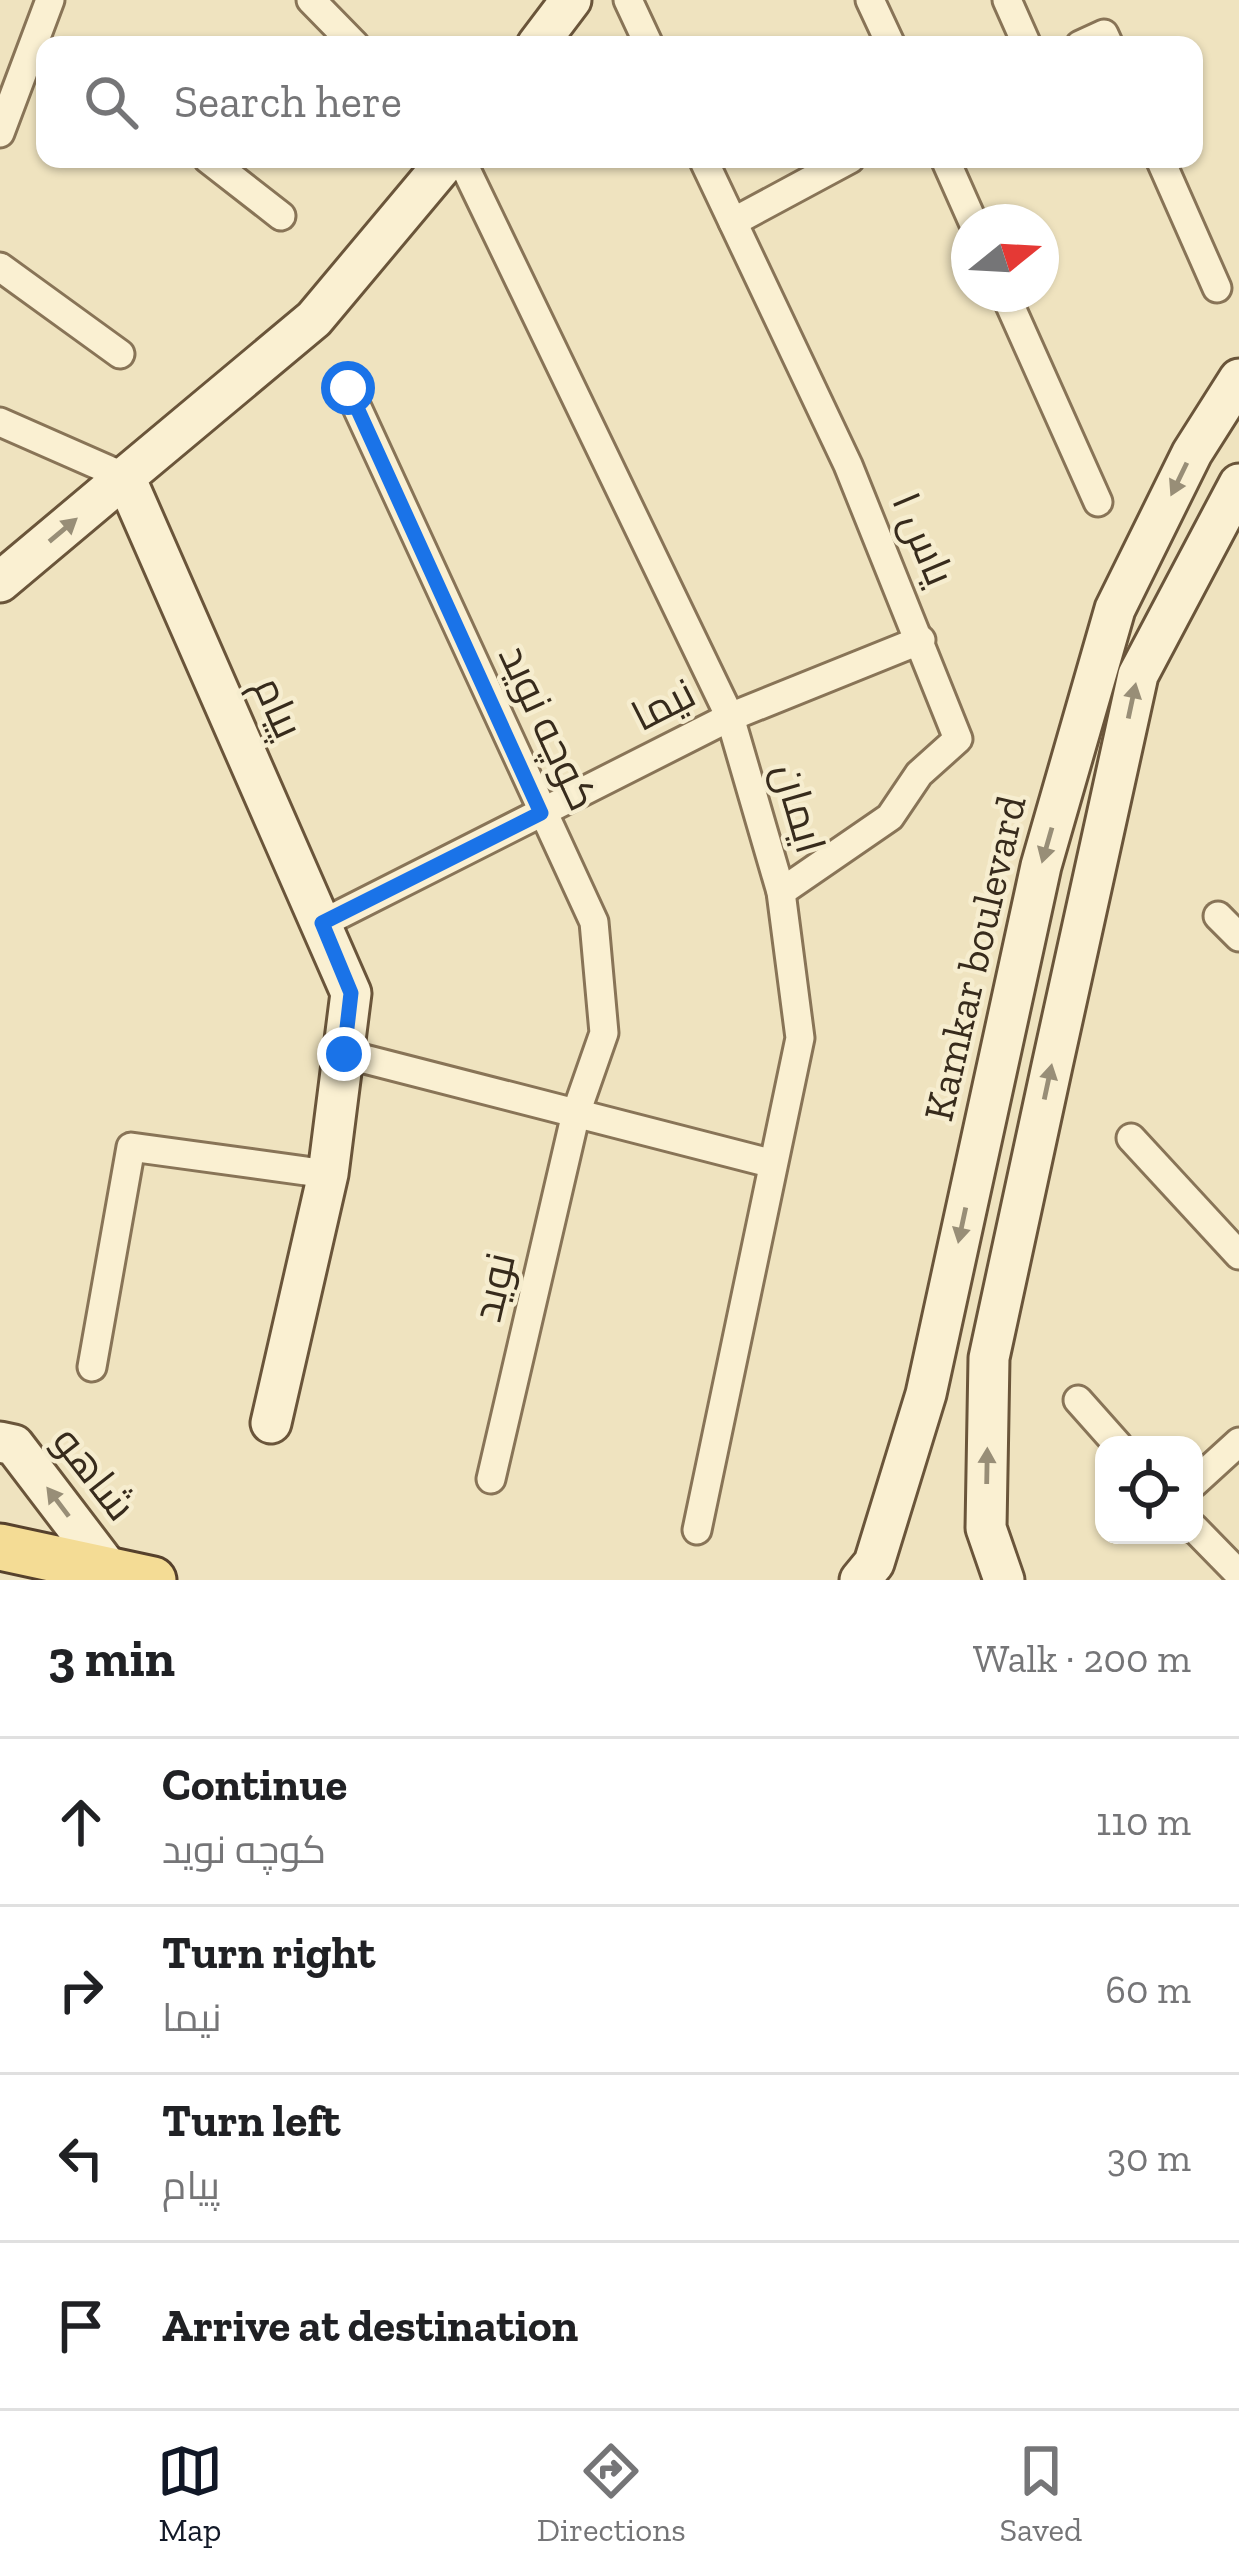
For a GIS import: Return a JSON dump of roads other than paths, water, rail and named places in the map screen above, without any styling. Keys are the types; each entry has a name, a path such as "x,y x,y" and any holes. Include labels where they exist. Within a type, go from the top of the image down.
{"main road":[{"path":"545,36 571,0"},
{"path":"0,582 314,319 440,168"},
{"name":"Kamkar boulevard","path":"871,1574 926,1394 1041,866 1114,609 1192,453 1239,379"},
{"name":"پیام","path":"125,477 351,993 328,1174 271,1423"},
{"path":"1001,1578 986,1528 989,1358 1052,1066 1138,676 1239,484"},
{"name":"شاهو","path":"0,1442 14,1445 131,1575"},
{"path":"0,1547 131,1575"}],"street":[{"path":"0,134 36,27 50,0"},
{"path":"311,0 346,36"},
{"path":"628,0 645,36"},
{"path":"870,0 887,36"},
{"path":"1007,0 1023,36"},
{"path":"36,27 48,36"},
{"path":"220,168 281,216"},
{"name":"ایمان","path":"465,168 730,717 781,892 800,1038 770,1163 697,1530"},
{"name":"یاس ۱","path":"708,168 848,464 958,739 919,774 890,817 781,892"},
{"path":"733,222 833,168"},
{"path":"949,168 965,204"},
{"path":"1164,168 1217,288"},
{"path":"0,267 120,354"},
{"path":"1013,312 1098,502"},
{"name":"کوچه نوید","path":"348,388 594,922 604,1033 576,1113"},
{"path":"0,422 125,477"},
{"name":"نیما","path":"322,923 730,717 921,640"},
{"path":"1218,916 1239,937"},
{"path":"344,1054 770,1163"},
{"name":"نوید","path":"490,1479 576,1113"},
{"path":"1131,1138 1239,1255"},
{"path":"92,1367 130,1147 328,1174"},
{"path":"1078,1400 1110,1436"},
{"path":"1203,1475 1239,1442"},
{"path":"1203,1537 1239,1574"}]}
